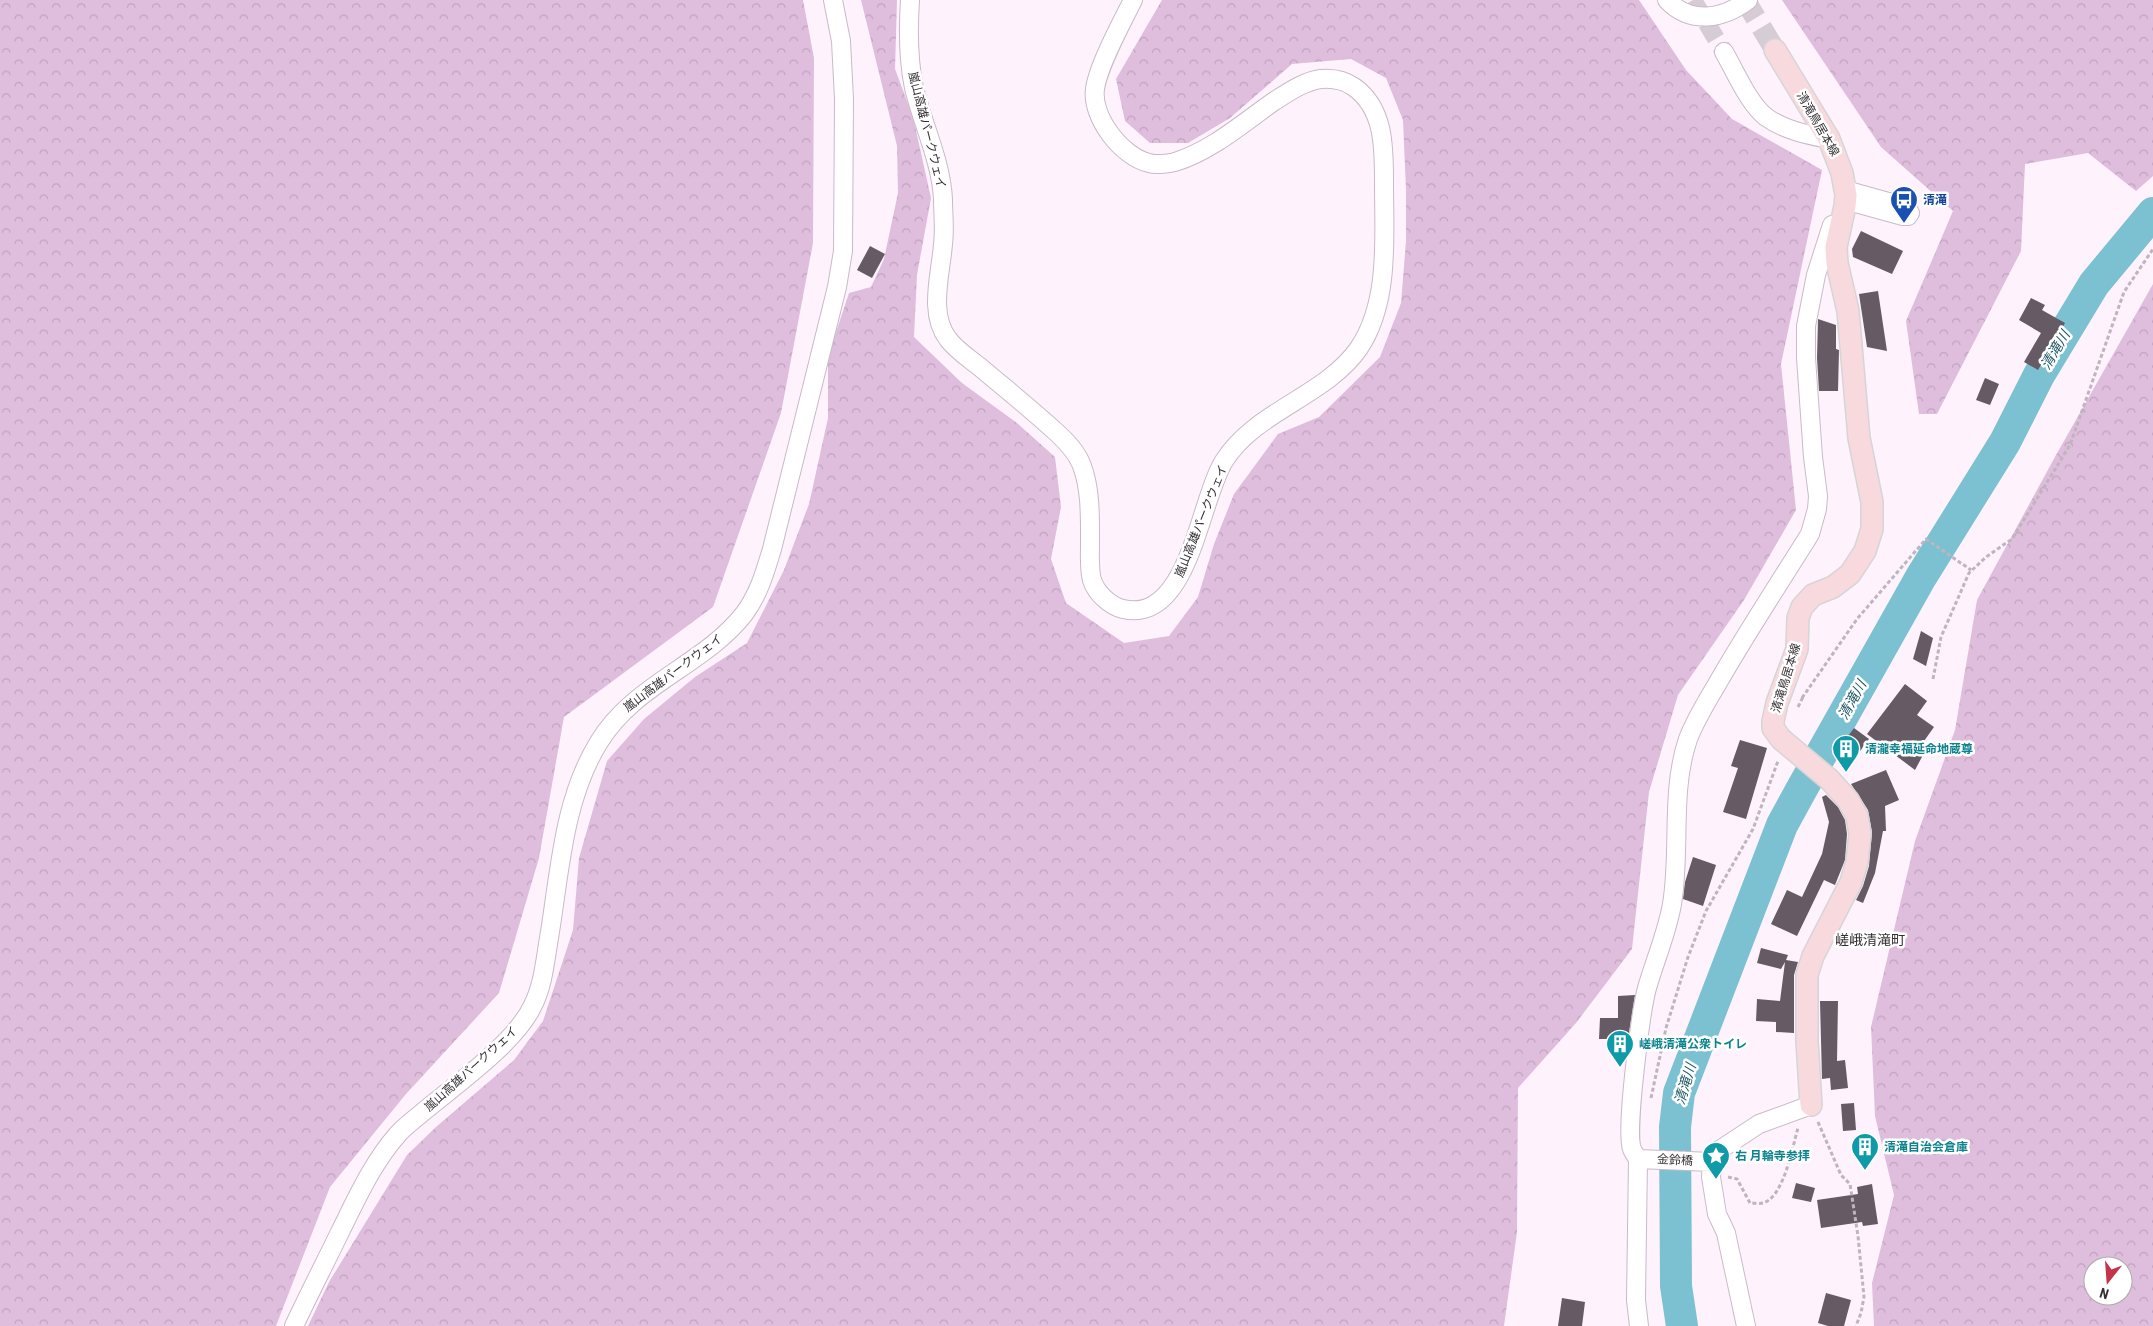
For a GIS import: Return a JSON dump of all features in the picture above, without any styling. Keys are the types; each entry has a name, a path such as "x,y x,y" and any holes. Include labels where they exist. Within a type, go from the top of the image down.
{"main road":[{"name":"清滝鳥居本線","path":"1775,50 1829,139 1839,161 1845,199 1836,247 1837,263 1848,311 1858,438 1872,502 1872,528 1865,550 1850,574 1833,587 1813,595 1802,607 1798,618 1797,649 1777,703 1773,721 1773,728 1781,740 1830,780 1848,800 1857,816 1860,834 1857,862 1851,882 1813,956 1807,975 1807,1107"}],"street":[{"name":"嵐山高雄パークウェイ","path":"294,1326 361,1190 381,1156 399,1133 491,1055 517,1030 533,1007 543,976 572,800 584,770 599,741 619,715 640,696 724,636 745,613 760,588 772,549 837,287 843,251 844,98 841,41 834,0"},
{"name":"嵐山高雄パークウェイ","path":"910,0 908,37 914,85 942,185 944,239 938,294 938,316 946,338 1044,421 1067,442 1081,461 1088,487 1093,585 1105,599 1120,608 1141,610 1156,605 1173,589 1184,568 1205,506 1224,461 1243,439 1268,419 1336,373 1360,347 1374,315 1384,278 1384,162 1380,128 1372,105 1359,90 1343,80 1318,79 1291,90 1208,146 1174,162 1150,164 1128,153 1107,131 1097,108 1094,91 1106,57 1133,0"},
{"path":"1668,0 1688,15 1709,17 1733,10 1748,0"},
{"path":"1724,52 1754,104 1765,116 1808,135 1829,139"},
{"path":"1639,1326 1636,1291 1640,1159 1631,1148 1631,1117 1641,1018 1647,989 1672,906 1676,880 1677,799 1684,752 1699,717 1746,633 1810,534 1814,524 1818,496 1813,457 1806,326 1816,275 1830,229 1845,199"},
{"path":"1746,1326 1726,1233 1716,1214 1710,1162 1718,1150 1759,1124 1807,1107"},
{"name":"金鈴橋","path":"1640,1159 1710,1162"}],"path":[{"path":"1933,679 1941,637 1971,570 2012,539 2070,446 2124,292 2153,249"},
{"path":"1803,696 1857,619 1926,539 1971,570"},
{"path":"1649,1106 1666,1028 1688,957 1706,911 1753,829 1769,790"},
{"path":"1736,1179 1750,1203 1764,1203 1774,1195 1783,1181 1807,1107"},
{"path":"1807,1107 1841,1175 1850,1184 1858,1236 1864,1297 1862,1313 1856,1326"}],"green space":[{"path":"0,0 803,0 814,58 813,243 781,413 713,607 564,717 539,858 499,993 406,1094 330,1187 276,1326 0,1326"},
{"path":"861,0 897,0 895,69 913,117 931,198 917,275 914,337 962,383 1017,423 1055,457 1061,507 1051,559 1066,603 1124,643 1169,636 1198,597 1214,544 1234,494 1278,434 1319,417 1380,357 1401,303 1406,241 1403,120 1386,78 1351,59 1292,64 1230,118 1188,143 1150,143 1125,121 1116,79 1162,0 1639,0 1686,70 1732,119 1822,170 1781,364 1796,510 1744,600 1678,695 1649,792 1632,949 1576,1023 1518,1088 1517,1232 1504,1326 308,1326 329,1282 407,1155 436,1127 514,1060 543,1021 573,930 579,858 607,761 644,719 695,677 747,643 784,570 809,504 828,418 828,356 849,293 871,287 884,259 898,193 897,146"},
{"path":"1782,0 2153,0 2153,176 2136,191 2088,153 2025,164 2021,251 1937,414 1919,414 1906,321 1953,211 1881,147"},
{"path":"2153,284 2153,1326 1874,1326 1872,1283 1894,1195 1875,1116 1871,1027 1915,841 1955,730 1977,600 2056,455"}],"building":[{"path":"1861,231 1903,251 1892,274 1853,257 1852,249"},
{"path":"870,246 885,254 872,278 857,270"},
{"path":"1878,291 1887,351 1867,347 1859,294"},
{"path":"2031,298 2045,305 2042,310 2065,323 2038,370 2024,362 2041,333 2019,320"},
{"path":"1818,319 1836,325 1836,349 1839,350 1838,391 1819,391 1817,358"},
{"path":"1985,378 1999,384 1990,405 1976,400"},
{"path":"1921,631 1933,638 1926,666 1913,659"},
{"path":"1905,684 1927,701 1917,715 1934,727 1917,751 1923,755 1915,770 1867,734"},
{"path":"1854,728 1869,739 1852,762 1837,751"},
{"path":"1740,740 1767,748 1746,819 1723,812 1738,768 1731,766"},
{"path":"1886,770 1899,800 1885,806 1886,831 1883,831 1875,873 1863,903 1856,900 1863,886 1869,866 1872,832 1868,810 1851,784"},
{"path":"1826,795 1838,807 1845,820 1847,834 1845,860 1835,885 1824,880 1797,936 1771,924 1787,890 1802,897 1822,854 1829,822 1822,797"},
{"path":"1693,857 1716,865 1703,906 1683,899 1685,882"},
{"path":"1761,948 1788,955 1786,960 1798,962 1794,975 1794,1033 1776,1032 1776,1022 1756,1021 1757,999 1780,1001 1785,962 1781,969 1757,963"},
{"path":"1635,995 1628,1039 1599,1039 1600,1018 1618,1018 1618,996"},
{"path":"1820,1001 1838,1001 1837,1061 1845,1060 1848,1088 1831,1090 1830,1078 1822,1079"},
{"path":"1854,1103 1856,1130 1843,1131 1841,1104"},
{"path":"1796,1183 1815,1188 1811,1202 1792,1198"},
{"path":"1872,1184 1878,1224 1863,1226 1862,1222 1821,1228 1817,1200 1858,1194 1857,1187"},
{"path":"1826,1293 1851,1300 1844,1326 1828,1326 1818,1323"},
{"path":"1562,1298 1585,1302 1582,1326 1558,1326"}],"waterway":[{"name":"清滝川","path":"1682,1326 1676,1286 1675,1127 1679,1093 1782,825 1921,577 2005,442 2039,375 2094,284 2153,213"}],"tunnel":[{"path":"1693,0 1724,52"},
{"path":"1745,0 1775,50"}],"place":[{"name":"清滝","path":"1904,224"},
{"name":"清瀧幸福延命地蔵尊","path":"1846,773"},
{"name":"嵯峨清滝公衆トイレ","path":"1620,1068"},
{"name":"清滝自治会倉庫","path":"1865,1171"},
{"name":"右 月輪寺参拝","path":"1716,1180"}],"district":[{"name":"嵯峨清滝町","path":"1870,940"}]}
